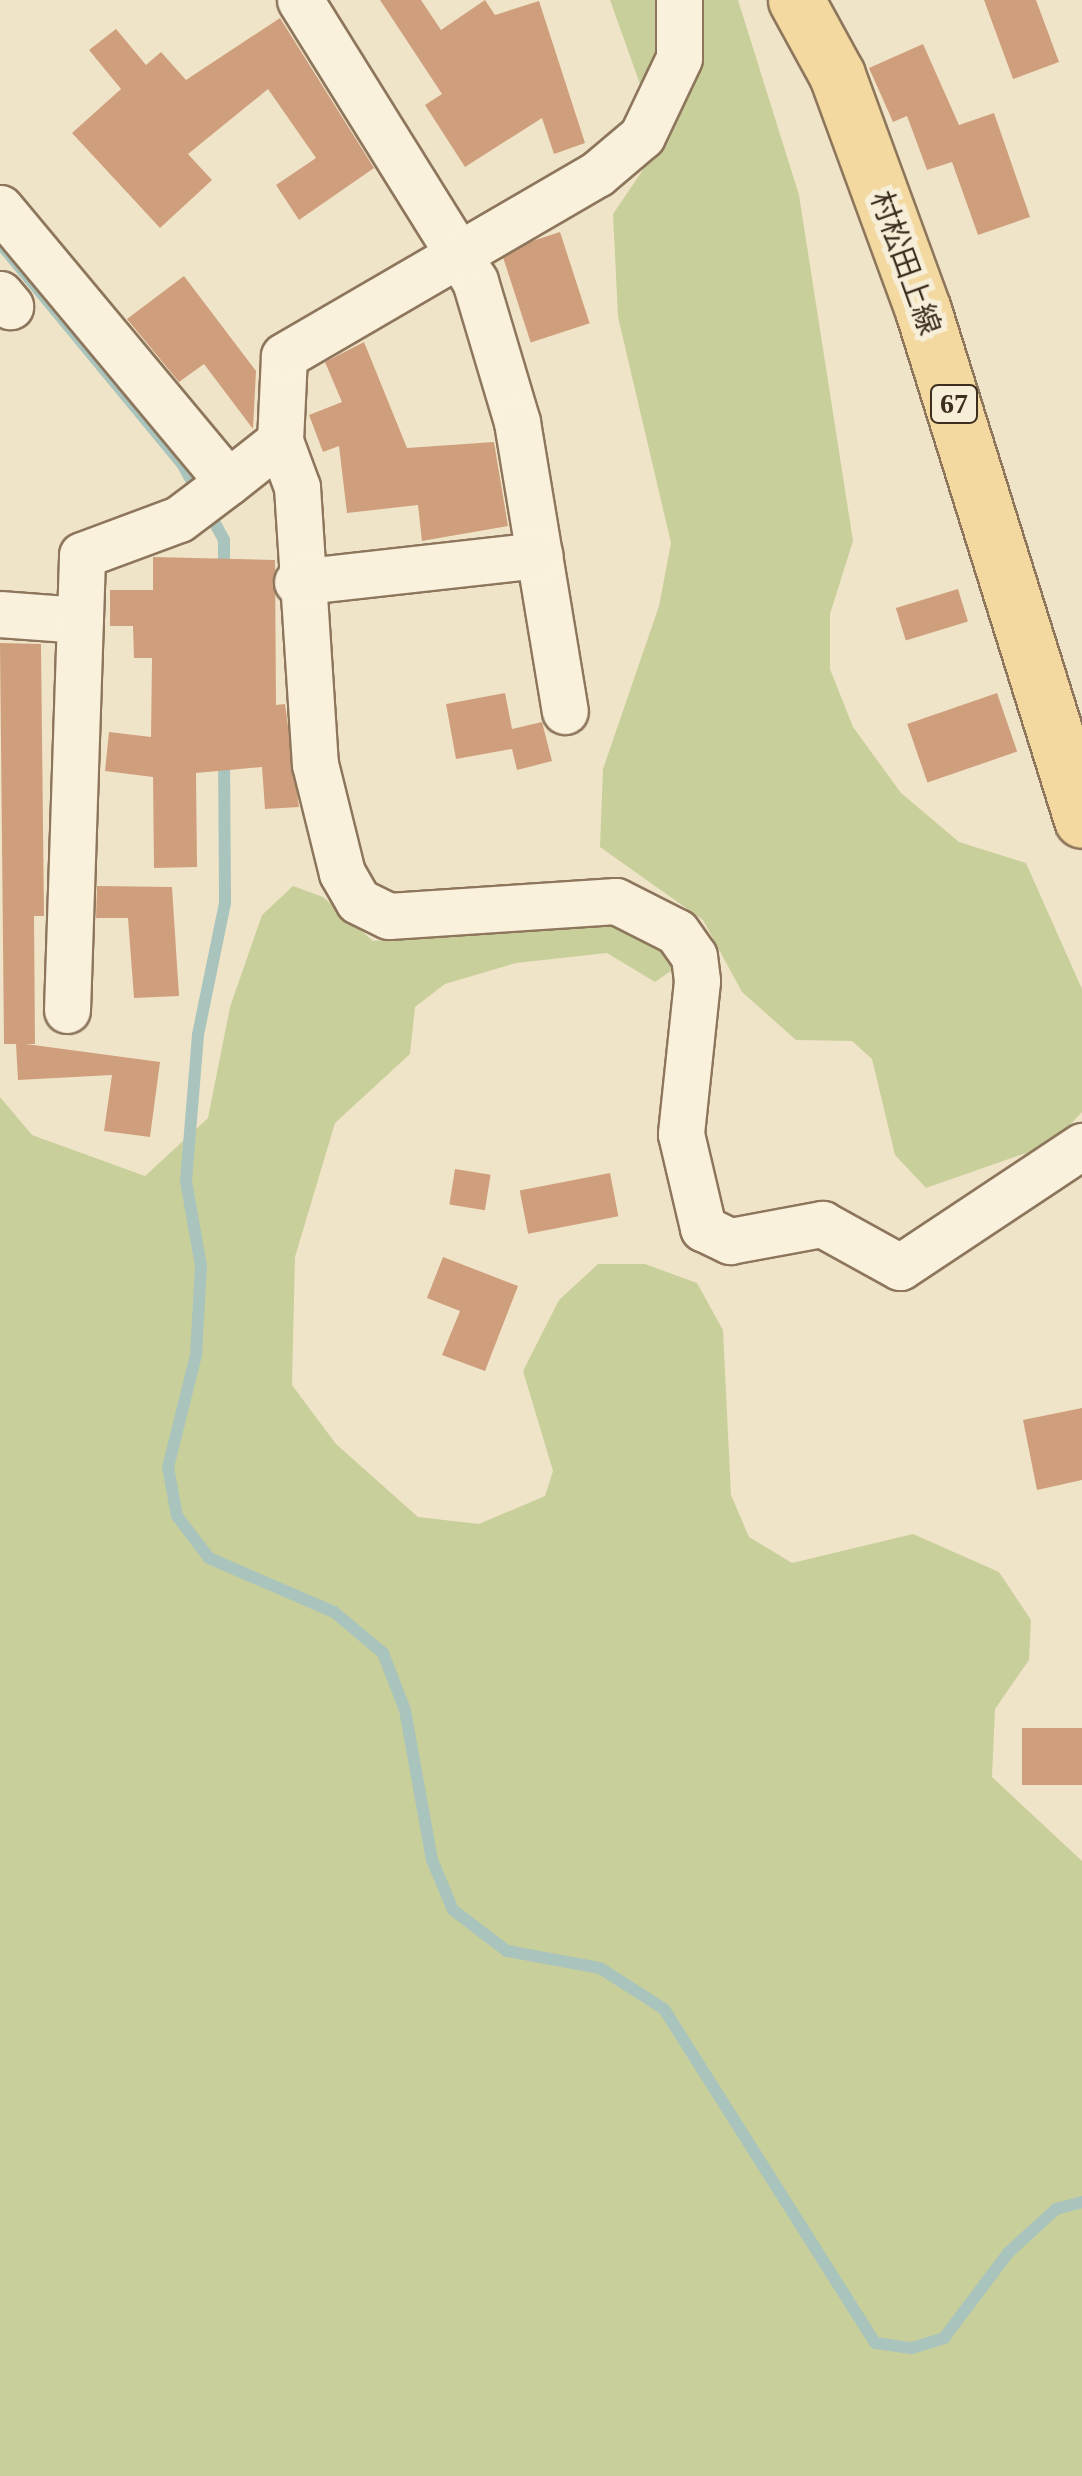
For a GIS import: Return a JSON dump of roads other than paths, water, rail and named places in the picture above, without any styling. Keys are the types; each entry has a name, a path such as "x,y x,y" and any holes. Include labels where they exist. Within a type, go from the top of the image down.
{"main road":[{"name":"村松田上線","path":"796,0 836,76 924,310 1082,820"}],"street":[{"path":"300,0 462,251 516,422 565,711"},
{"path":"678,0 679,58 642,136 598,174 284,356 280,440 298,487 297,582 316,764 342,873 358,901 389,916 616,901 649,911 694,956 681,1134 703,1228 730,1241 822,1224 900,1268 1082,1146"},
{"path":"0,208 228,482"},
{"path":"68,1010 82,554 180,519 280,440"},
{"path":"297,582 539,555"},
{"path":"0,614 80,620"}],"waterway":[{"path":"0,243 183,465 224,540 224,574"},
{"path":"224,754 225,903 198,1035 186,1181 201,1266 196,1355 168,1467 177,1516 209,1558 334,1612 383,1653 405,1710 432,1860 453,1910 507,1951 600,1968 664,2009 875,2343 912,2348 944,2338 1008,2253 1056,2209 1082,2202"}]}
